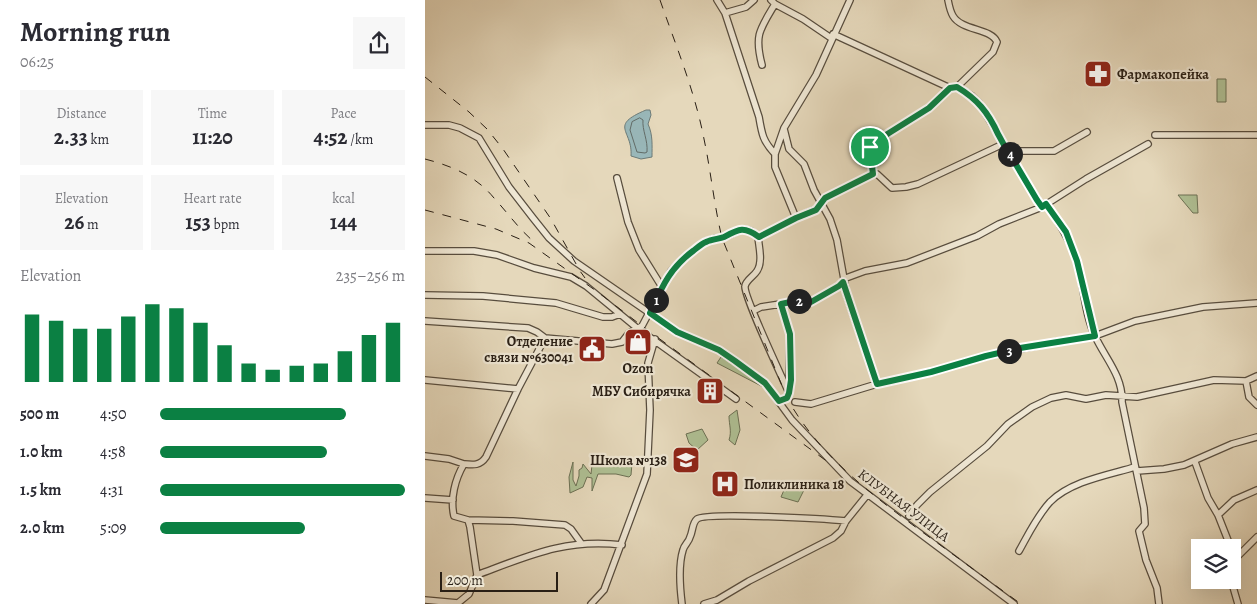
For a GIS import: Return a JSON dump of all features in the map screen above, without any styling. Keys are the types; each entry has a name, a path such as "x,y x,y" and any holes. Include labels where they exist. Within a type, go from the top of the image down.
{"street":[{"path":"717,0 725,13 759,118 764,142 775,154"},
{"path":"725,13 746,6 754,0"},
{"path":"796,218 775,168 775,154 784,128 816,75 832,36 850,0"},
{"path":"873,174 870,151 873,143 929,108 993,52 997,42 996,38 959,22 953,17 948,0"},
{"path":"762,65 758,50 758,35 773,2 832,36 953,87 972,96 979,103 1003,144 1044,206 1066,232 1077,261 1095,336 1114,370 1122,391 1121,402 1144,508 1145,524 1139,532 1146,560 1157,588 1159,604"},
{"name":"КЛУБНАЯ УЛИЦА","path":"425,125 449,125 460,128 479,138 509,187 549,238 574,261 677,332 719,350 765,383 792,420 850,481 1014,604"},
{"path":"784,128 789,149 804,164 809,180 822,202 837,240 843,282 877,384"},
{"path":"1008,151 1054,152 1087,132"},
{"path":"1155,135 1257,135"},
{"path":"759,237 816,210 825,198 873,174 877,174 892,188 905,188 918,184 1003,144"},
{"path":"753,311 761,306 800,300 811,302 839,286 846,278 865,271 907,263 969,239 999,224 1044,206 1085,179 1148,144"},
{"path":"617,178 628,222 639,250 663,287"},
{"path":"425,321 528,328 545,338 617,344 642,326 671,271 704,242 747,229 759,237"},
{"path":"759,237 761,264 745,284 745,289 789,393"},
{"path":"425,251 474,251 497,255 534,268 571,277 586,286 637,328 655,339 736,399"},
{"path":"425,296 483,296 556,303 603,317 612,317 620,314"},
{"path":"795,402 811,404 877,384 931,372 986,356 1020,348 1095,336 1135,321 1203,307 1257,303"},
{"path":"779,401 787,398 789,393 790,334 781,304"},
{"path":"425,456 473,465 483,461 517,389 545,338"},
{"path":"591,604 604,590 647,474 650,410 648,363 655,339"},
{"path":"909,516 917,504 987,446 1008,424 1032,407 1059,395 1086,399 1106,395 1137,396 1214,380 1246,381 1257,376"},
{"path":"425,380 517,389"},
{"path":"1246,381 1249,397 1257,405"},
{"path":"1019,551 1049,503 1069,488 1096,478 1136,469 1164,469 1195,462 1232,444 1257,437"},
{"path":"1195,462 1207,498 1218,515 1228,539"},
{"path":"464,464 457,478 453,500 454,516 468,520 565,525 571,528 581,543"},
{"path":"1218,515 1234,500 1257,490"},
{"path":"704,604 717,600 749,581 833,538 841,531 846,521 867,495"},
{"path":"425,498 453,500"},
{"path":"682,604 680,590 683,550 690,538 694,522 698,518 705,516 744,516 846,521"},
{"path":"425,600 458,603 469,594 477,575 468,520"},
{"path":"1241,553 1257,537"},
{"path":"477,575 533,554 581,543 604,542 622,545"},
{"path":"1234,589 1238,604"}],"green space":[{"path":"1217,79 1226,79 1226,102 1217,102"},
{"path":"1178,195 1197,195 1198,213 1193,213"},
{"path":"721,357 751,375 767,389 717,363"},
{"path":"737,410 740,430 735,445 729,440 729,416"},
{"path":"702,429 708,440 697,450 689,443 686,434"},
{"path":"593,456 601,463 632,463 631,475 629,477 616,474 598,474 592,491 592,478 587,477 583,487 570,493 569,477 573,462 573,480 576,486 579,470 583,464 591,474"},
{"path":"787,483 804,490 798,502 781,497"}],"water":[{"path":"646,110 650,110 651,115 648,124 652,144 652,157 641,159 631,156 631,147 625,125 628,120"}],"railway":[{"path":"660,0 696,104 722,238 787,398 815,438 866,489 1021,604"},
{"path":"425,77 469,112 487,129 503,149 551,219 585,278"},
{"path":"425,159 463,173 487,190 533,241"},
{"path":"425,210 496,229 529,243 832,465"}],"place":[{"name":"Фармакопейка","path":"1098,74"},
{"name":"Ozon","path":"638,342"},
{"name":"Отделение связи №630041","path":"592,349"},
{"name":"МБУ Сибирячка","path":"710,391"},
{"name":"Школа №138","path":"686,460"},
{"name":"Поликлиника 18","path":"725,484"}],"route":[{"path":"957,87 972,96 984,110 1037,200 1042,207 1046,204 1066,232 1077,261 1095,336 1020,348 931,372 877,384 843,282 811,302 800,300 781,304 790,334 791,380 787,398 779,401 765,383 719,350 677,332 650,313 671,271 704,242 722,238 729,233 742,229 747,229 759,237 816,210 825,198 873,174 870,147 873,143 929,108 950,88 957,87"}]}
